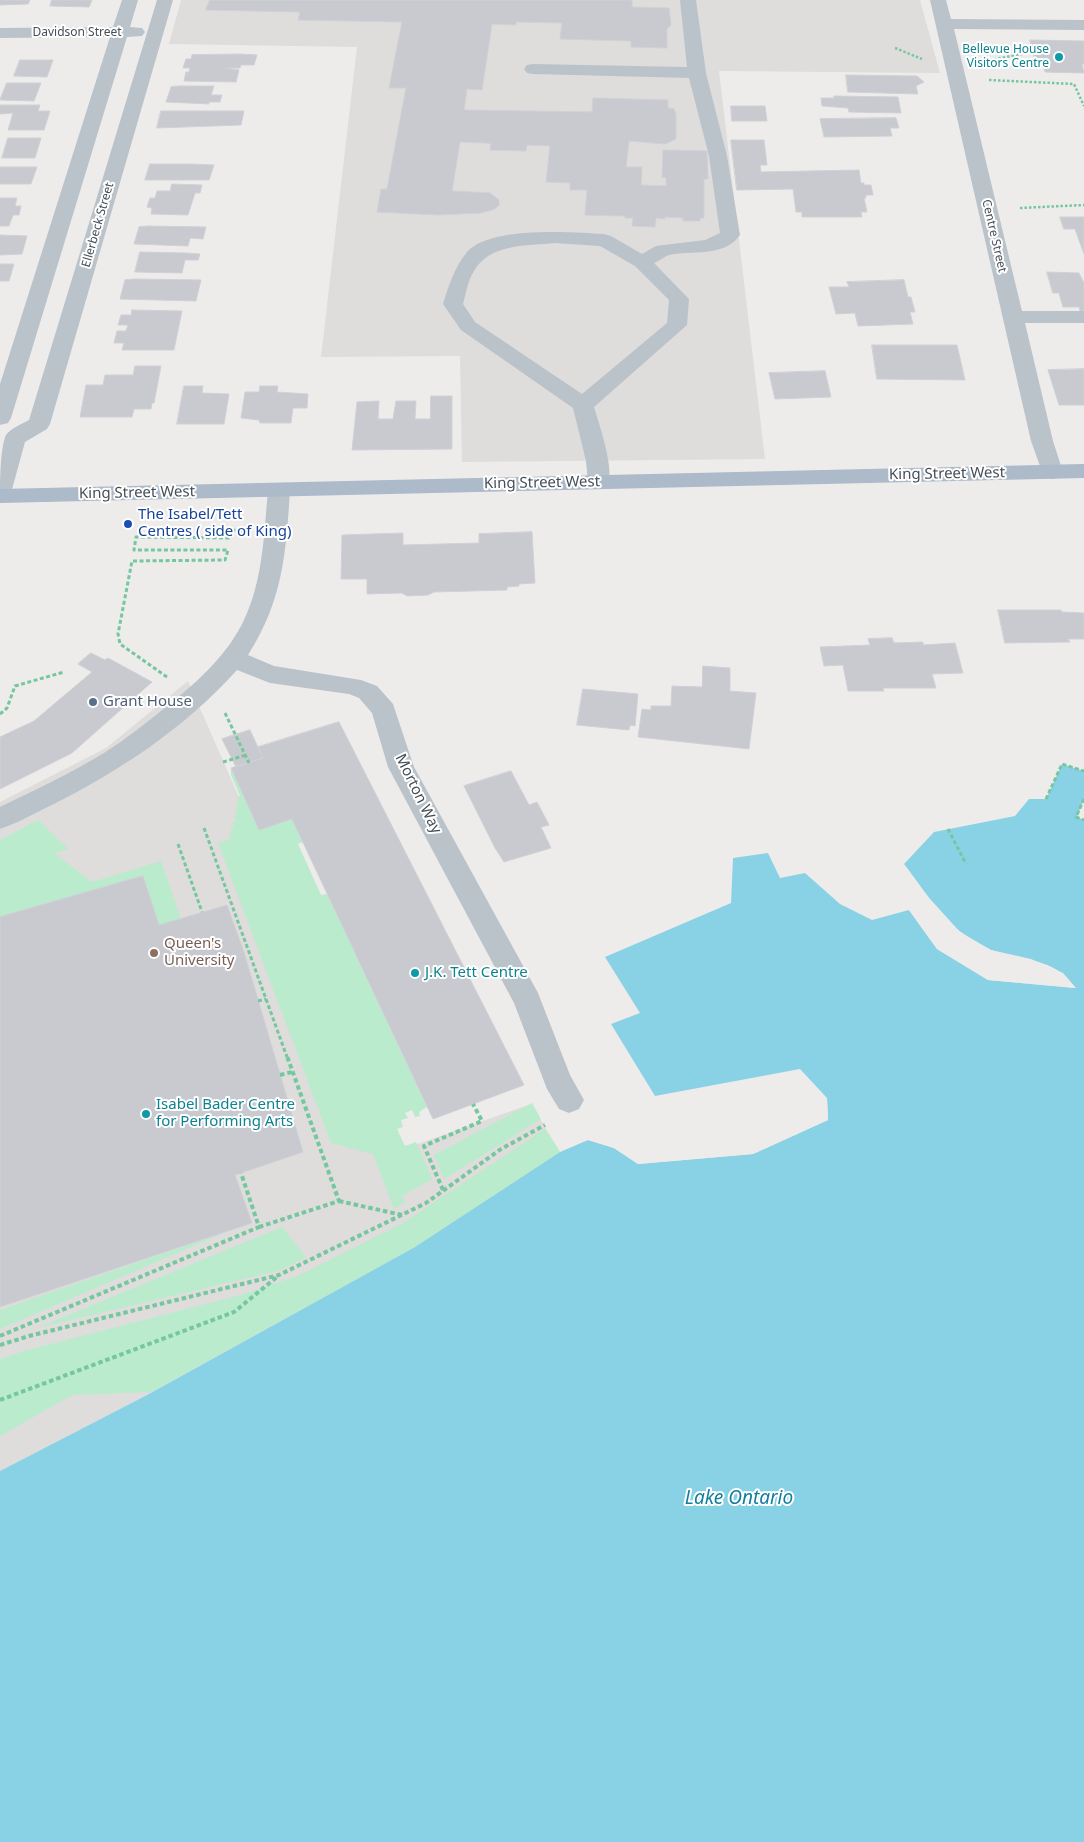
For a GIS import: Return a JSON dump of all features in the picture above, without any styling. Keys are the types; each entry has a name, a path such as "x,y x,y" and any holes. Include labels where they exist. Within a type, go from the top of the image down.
{"main road":[{"name":"King Street West","path":"0,494 279,490 1084,471"}],"street":[{"path":"0,418 130,0"},
{"name":"Ellerbeck Street","path":"0,494 8,432 39,424 164,0"},
{"path":"642,262 663,250 709,246 730,235 718,156 697,73 688,0"},
{"name":"Centre Street","path":"938,0 1042,441 1052,472"},
{"path":"944,24 1084,25"},
{"name":"Davidson Street","path":"0,33 155,33"},
{"path":"533,69 697,73"},
{"path":"583,405 676,325 679,300 642,262 604,240 555,238 496,243 475,255 463,272 453,304 468,326 583,405 597,461 599,482"},
{"path":"1014,317 1084,317"},
{"path":"0,819 70,784 114,758 198,696 233,658 256,620 265,596 272,567 279,490"},
{"name":"Morton Way","path":"233,658 270,674 352,686 368,692 384,710 401,767 528,1001 557,1080 569,1100"}],"path":[{"path":"895,48 918,59 925,59"},
{"path":"981,61 991,61 1024,53"},
{"path":"986,80 1074,84 1084,106"},
{"path":"1016,208 1084,205"},
{"path":"249,762 225,711 178,685 120,644 118,634 132,561 226,560 228,550 134,550 136,537 231,538 232,530 251,531"},
{"path":"0,714 7,708 15,686 64,672"},
{"path":"223,762 246,754"},
{"path":"1046,799 1062,764 1084,771"},
{"path":"1084,799 1076,817 1084,820"},
{"path":"204,828 339,1201"},
{"path":"948,828 966,864"},
{"path":"178,844 202,912"},
{"path":"258,1001 266,999"},
{"path":"280,1075 292,1072"},
{"path":"443,1190 424,1146 482,1121 473,1104"},
{"path":"0,1345 47,1331 279,1275 403,1216 501,1149 552,1121"},
{"path":"242,1172 259,1227"},
{"path":"0,1336 259,1227 339,1201 403,1216"},
{"path":"0,1400 234,1312 279,1275"}],"shaded area":[{"path":"181,0 920,0 940,73 719,71 765,459 462,462 460,356 321,357 357,47 169,44"},
{"name":"Queen's University","path":"188,681 395,1152 531,1104 560,1152 415,1247 147,1395 0,1471 0,802 106,748"}],"green space":[{"path":"231,768 259,830 292,819 303,842 298,844 321,895 327,894 427,1107 419,1112 420,1116 415,1117 412,1110 405,1113 408,1118 401,1120 403,1127 397,1129 405,1146 416,1142 432,1179 402,1196 405,1202 394,1209 373,1154 331,1143 218,843 231,839 229,834 233,833 230,828 234,827 232,823 236,821 234,816 237,815 235,810 238,809 236,803 239,802 237,797 240,796 231,775"},
{"path":"38,820 68,849 54,853 92,882 161,861 181,919 159,925 143,876 0,917 0,840"},
{"path":"532,1103 541,1119 444,1179 434,1155"},
{"path":"545,1129 560,1152 415,1247 151,1392 72,1395 0,1436 0,1359 27,1350 241,1295 300,1275 403,1223"},
{"path":"282,1227 306,1257 281,1270 37,1328"},
{"path":"231,1230 0,1329 0,1310"}],"water":[{"name":"Lake Ontario","path":"1062,764 1084,771 1084,799 1077,817 1084,820 1084,1842 0,1842 0,1471 147,1395 415,1247 560,1152 588,1140 614,1148 638,1164 753,1154 828,1120 827,1098 800,1069 655,1096 611,1024 640,1013 605,957 731,903 733,858 768,853 780,878 805,873 840,904 872,920 909,910 937,949 988,980 1075,988 1058,970 1048,965 991,950 961,932 946,919 904,864 934,832 1015,816 1029,799 1046,799"}],"pier":[{"path":"931,900 960,932 991,950 1031,959 1063,973 1076,988 988,980 937,949 909,910 912,909 939,948 989,977 1070,985 1062,975 1033,962 990,952 958,934 929,901"},
{"path":"823,1098 827,1098 828,1120 753,1154 638,1164 614,1148 588,1140 594,1139 615,1145 639,1162 752,1151 825,1118"}],"building":[{"path":"0,0 30,0 28,4 0,5"},
{"path":"52,0 92,0 89,7 50,6"},
{"path":"210,0 632,0 632,7 669,8 671,25 667,29 667,48 631,47 631,41 560,39 562,23 516,22 516,25 492,24 482,90 467,89 464,110 592,112 593,98 668,100 668,108 674,109 676,114 676,139 665,144 629,141 626,167 642,167 641,185 666,186 666,178 662,177 663,150 707,151 708,179 704,179 704,218 700,218 700,221 683,221 683,218 656,218 655,227 632,226 633,218 625,218 625,216 585,215 587,190 570,190 570,183 546,182 550,146 527,145 526,151 490,150 491,144 460,142 452,191 490,193 499,200 499,205 495,209 481,213 439,215 377,212 381,189 387,189 406,88 389,88 402,22 298,20 300,12 206,10"},
{"name":"Bellevue House Visitors Centre","path":"1030,40 1084,41 1084,64 1082,64 1084,73 1045,72 1042,61 1035,61"},
{"path":"192,55 257,55 254,65 226,68 239,70 236,82 184,81 186,72 189,72 190,68 183,68 186,59 191,59"},
{"path":"20,60 53,60 47,77 14,76"},
{"path":"846,75 917,76 924,82 916,86 918,94 848,92"},
{"path":"7,83 41,83 34,101 0,100"},
{"path":"214,86 211,95 222,95 220,102 209,102 209,104 166,102 171,87"},
{"path":"834,96 898,97 901,113 849,112 848,108 822,106 821,98 834,98"},
{"path":"0,105 40,105 38,111 50,111 44,130 8,130 13,113 0,114"},
{"path":"731,106 765,106 767,121 732,121"},
{"path":"161,111 244,111 241,125 157,128"},
{"path":"896,118 899,128 890,128 892,136 824,137 820,119"},
{"path":"8,138 41,138 35,158 2,158"},
{"path":"731,140 764,140 767,165 760,165 761,172 859,170 861,183 871,185 873,195 866,195 866,198 864,198 867,212 861,212 862,217 802,217 802,212 796,212 793,189 737,190"},
{"path":"150,164 214,165 209,180 145,180"},
{"path":"0,167 37,167 31,184 0,184"},
{"path":"172,184 202,185 200,193 195,193 188,215 151,214 152,208 147,207 150,198 155,198 157,191 170,191"},
{"path":"0,198 17,198 15,206 21,206 19,215 13,215 9,226 0,226"},
{"path":"1060,217 1084,217 1084,254 1075,229 1064,229"},
{"path":"139,227 206,227 203,239 190,238 188,246 134,244"},
{"path":"0,235 27,236 22,254 0,255"},
{"path":"140,252 200,254 198,260 185,260 182,273 135,272"},
{"path":"0,264 14,264 9,281 0,281"},
{"path":"1047,272 1079,273 1084,283 1084,311 1080,311 1079,307 1063,307 1059,293 1053,293"},
{"path":"125,280 201,280 196,301 120,299"},
{"path":"904,280 908,297 911,297 915,312 910,312 913,324 858,326 855,313 836,314 829,287 849,287 847,282"},
{"path":"132,310 182,311 174,350 122,350 124,343 114,343 117,331 126,331 128,325 118,325 121,315 131,315"},
{"path":"872,345 957,345 965,380 877,379"},
{"path":"135,366 161,366 154,403 152,403 151,409 134,409 132,417 80,417 86,385 103,385 105,375 133,375"},
{"path":"1084,369 1084,405 1059,405 1048,370"},
{"path":"825,371 831,397 775,399 769,373"},
{"path":"184,386 203,386 202,393 229,394 224,424 177,424"},
{"path":"260,386 278,386 277,392 308,394 307,408 293,408 291,423 260,423 259,420 241,418 245,392 259,392"},
{"path":"431,396 452,396 452,449 352,450 357,402 379,401 378,419 393,419 396,401 416,401 415,419 430,419"},
{"path":"532,532 535,583 507,587 507,590 434,592 428,595 407,596 402,593 367,594 367,579 341,579 342,535 403,533 403,545 479,543 479,534"},
{"path":"998,610 1061,610 1062,612 1084,613 1084,639 1068,639 1070,642 1005,643"},
{"path":"892,638 894,643 923,642 923,645 955,643 963,673 932,674 936,688 883,688 884,691 848,691 843,665 824,666 820,647 870,645 868,639"},
{"name":"Grant House","path":"91,653 105,660 108,658 152,682 72,753 0,789 0,737 34,721 92,672 78,664"},
{"path":"703,666 730,668 730,691 756,693 749,749 638,737 642,709 651,710 651,706 671,706 672,686 702,687"},
{"path":"583,689 638,694 635,726 630,725 629,730 577,725"},
{"name":"J.K. Tett Centre","path":"339,722 524,1085 433,1119 292,819 259,830 231,768 263,758 258,747"},
{"path":"250,730 263,758 236,767 222,739"},
{"path":"511,771 529,805 537,802 549,825 541,827 551,848 504,862 464,786"},
{"name":"Isabel Bader Centre for Performing Arts","path":"143,876 159,925 227,905 244,952 303,1152 235,1175 252,1223 0,1307 0,917"}],"place":[{"name":"Bellevue House Visitors Centre","path":"1059,57"},
{"name":"The Isabel/Tett Centres ( side of King)","path":"128,524"},
{"name":"Grant House","path":"93,702"},
{"name":"Queen's University","path":"154,953"},
{"name":"J.K. Tett Centre","path":"415,973"},
{"name":"Isabel Bader Centre for Performing Arts","path":"146,1114"}]}
